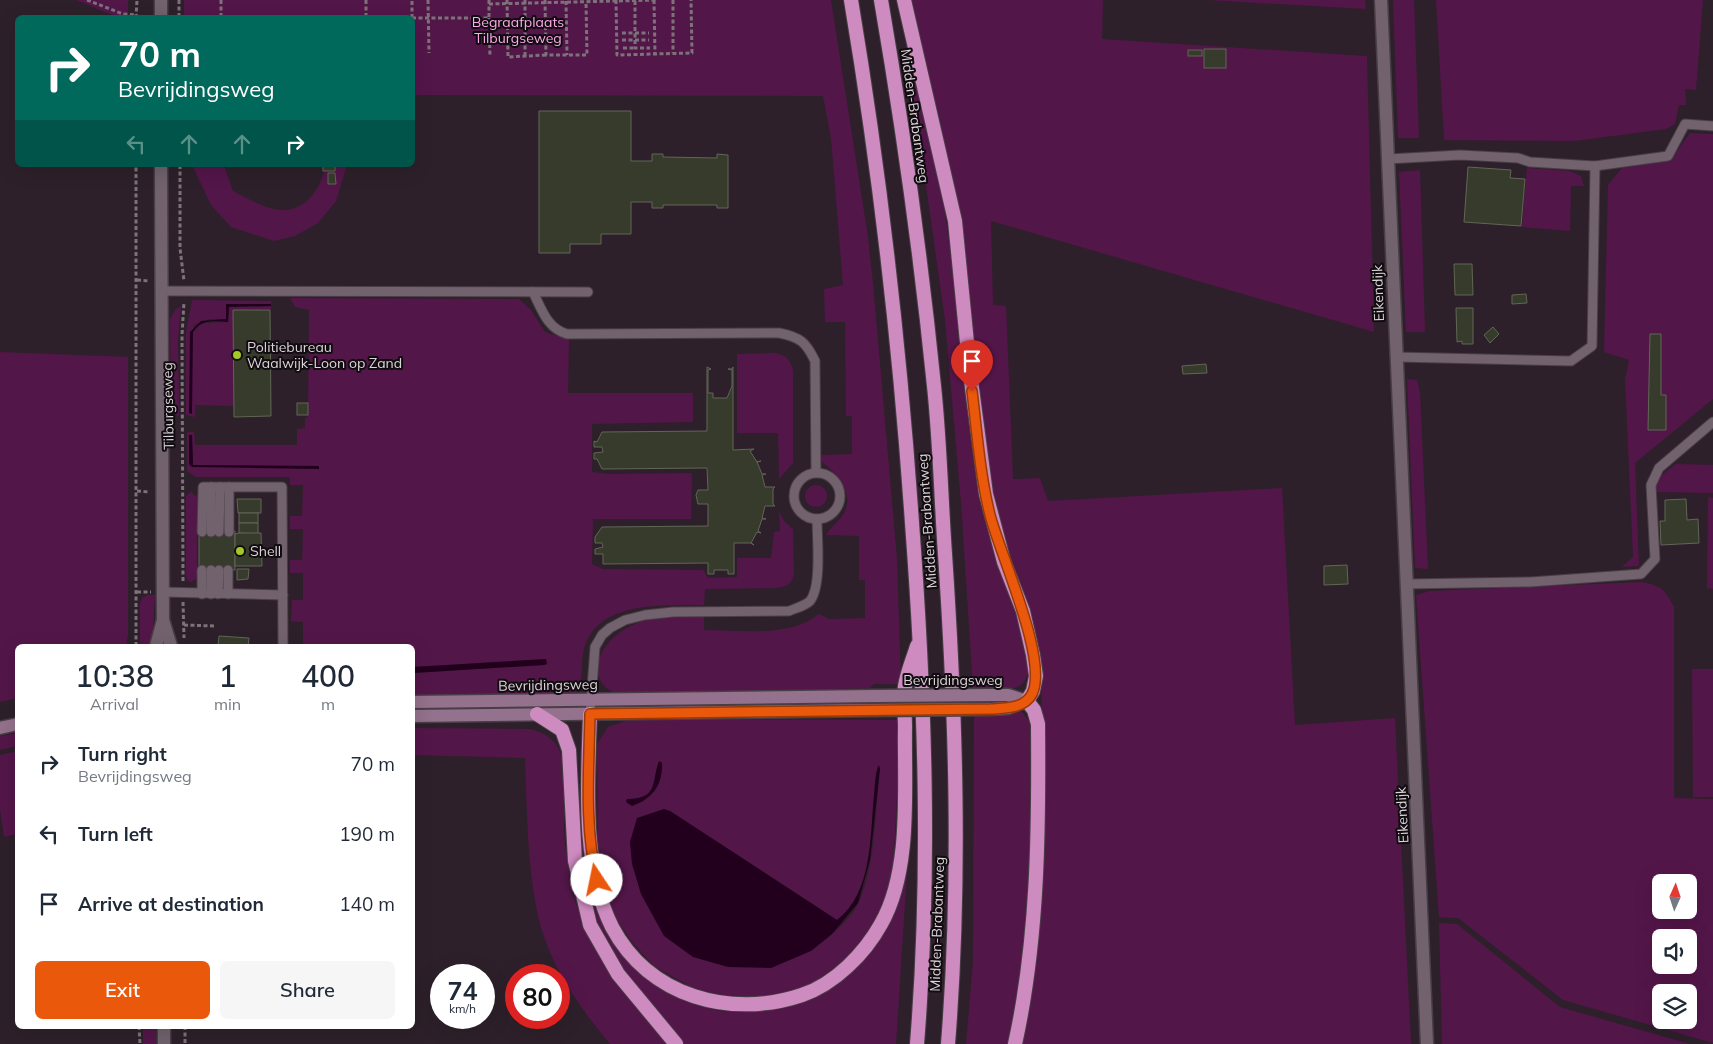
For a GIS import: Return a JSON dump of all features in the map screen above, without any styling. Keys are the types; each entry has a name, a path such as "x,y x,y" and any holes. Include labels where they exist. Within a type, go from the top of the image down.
{"highway":[{"name":"Midden-Brabantweg","path":"851,0 896,324 920,633 926,872 917,1044"},
{"name":"Midden-Brabantweg","path":"880,0 916,241 934,388 950,629 955,722 956,877 948,1044"},
{"path":"904,0 955,221 970,373 986,494 1004,562 1023,610 1035,669 1035,684 1027,701 1034,710 1038,724 1036,873 1022,1013 1015,1044"},
{"path":"590,714 588,792 593,862 601,898 613,928 642,966 667,985 689,995 716,1004 746,1006 776,1002 804,995 832,979 870,943 883,922 898,875 904,812 905,686 920,633"},
{"path":"537,714 562,730 569,750 574,860 590,925 618,974 676,1044"}],"main road":[{"name":"Bevrijdingsweg","path":"415,702 991,695 1008,695 1027,701"},
{"name":"Bevrijdingsweg","path":"415,716 991,709 1008,708 1027,701"},
{"path":"0,728 15,725"}],"street":[{"path":"161,0 161,15"},
{"name":"Eikendijk","path":"1381,0 1427,1044"},
{"name":"Tilburgseweg","path":"161,167 162,592 163,620 170,644"},
{"name":"Tilburgseweg","path":"157,644 163,620"},
{"path":"164,1029 164,1044"}],"lane":[{"path":"1388,159 1460,155 1518,158 1530,162 1595,166 1668,156 1684,124 1713,126"},
{"path":"1396,357 1571,361 1592,346 1595,166"},
{"path":"161,291 588,292"},
{"path":"533,292 549,324 557,331 567,334 779,333 794,336 808,346 816,361 816,472"},
{"path":"1406,584 1530,582 1641,574 1655,559 1651,485 1659,468 1713,422"},
{"path":"816,472 830,476 839,488 840,495 836,509 824,518 817,519 803,515 798,510 793,496 798,482 803,477 816,472"},
{"path":"216,487 215,532 216,487"},
{"path":"216,487 282,487 283,644"},
{"path":"590,714 595,647 602,635 625,620 645,615 673,612 789,611 811,600 817,578 817,519"},
{"path":"215,594 215,570 215,594"},
{"path":"162,592 183,594 283,594"}],"path":[{"path":"87,0 130,15"},
{"path":"136,0 136,15"},
{"path":"180,0 180,15"},
{"path":"220,0 221,15"},
{"path":"366,0 366,15"},
{"path":"412,0 412,15"},
{"path":"428,0 429,53"},
{"path":"616,0 617,55 692,53 692,0"},
{"path":"635,0 635,48"},
{"path":"490,57 489,2 655,0 654,54"},
{"path":"672,0 673,53"},
{"path":"545,1 546,55"},
{"path":"566,1 567,55"},
{"path":"507,2 508,57 587,55 586,1"},
{"path":"525,2 525,56"},
{"path":"415,18 489,18"},
{"path":"622,33 649,33"},
{"path":"622,40 649,40"},
{"path":"622,48 650,48"},
{"path":"136,167 136,644"},
{"name":"Tilburgseweg","path":"180,167 180,248 184,292 182,335 184,425 183,594 186,644"},
{"path":"184,625 214,626"},
{"path":"140,1029 140,1044"},
{"path":"185,1029 185,1044"}],"green space":[{"path":"76,0 128,0 128,15 112,15"},
{"name":"Begraafplaats Tilburgseweg","path":"184,0 831,0 868,237 873,283 897,559 901,684 874,684 870,688 620,695 605,687 600,681 598,672 601,654 611,640 626,628 649,619 704,617 704,630 764,631 794,627 807,622 819,614 829,619 865,618 865,580 859,580 859,536 826,535 844,513 847,499 843,484 822,462 822,455 852,454 852,416 846,416 845,322 825,322 824,289 843,285 831,138 823,96 415,95 415,15 184,15"},
{"path":"910,0 1103,0 1102,39 1367,56 1374,332 991,221 993,305 1006,306 1013,479 1040,478 1048,501 1282,488 1295,725 1395,718 1411,1044 1021,1044 1043,759 1041,673 999,525 989,479 956,205 940,120"},
{"path":"1207,0 1365,0 1366,9"},
{"path":"1393,0 1414,0 1419,138 1398,138"},
{"path":"1436,0 1703,0 1696,90 1685,89 1686,105 1679,105 1675,124 1666,129 1575,141 1444,140"},
{"path":"903,23 939,169 962,339 973,440 1028,661 1028,673 1024,681 1012,689 973,688 961,503 945,320"},
{"path":"1690,133 1713,134 1713,399 1635,463 1639,566 1622,567 1633,557 1625,379 1629,360 1604,352 1608,185 1622,168 1670,161"},
{"path":"193,167 225,167 233,191 273,209 283,210 302,205 311,197 320,182 325,167 346,167 336,201 318,223 295,236 274,241 231,227 211,205"},
{"path":"1527,168 1570,171 1581,176 1584,186 1571,186 1570,231 1522,227"},
{"path":"1420,170 1425,332 1406,332 1399,172"},
{"path":"290,298 519,299 531,310 545,332 569,340 568,393 693,393 693,422 592,424 592,472 610,474 692,473 691,519 593,519 592,564 603,569 703,570 708,578 737,577 737,558 771,558 774,532 780,531 779,511 784,521 793,529 794,575 790,583 775,588 705,589 704,605 650,606 614,615 600,624 589,636 583,654 580,685 574,694 415,698 415,673 543,665 547,661 545,659 415,667 415,644 303,644 303,622 291,621 292,600 303,600 303,573 290,573 290,560 302,560 303,529 290,529 290,516 302,516 303,485 290,485 290,477 196,477 187,471 187,432 194,432 195,445 297,445 297,429 305,428 305,418 308,417 309,310 295,307","holes":["192,435 193,465 319,466 319,468 192,466"]},
{"path":"192,300 271,301 271,304 227,304 226,319 209,319 194,325 193,332 202,323 228,322 229,307 271,306 271,309 233,310 233,406 195,405 195,417 186,415 186,332"},
{"path":"181,306 178,339 179,416 177,416 171,406 170,319 175,310"},
{"path":"0,352 128,357 128,636 126,644 15,644 15,698 0,702"},
{"path":"776,353 788,359 793,371 793,463 779,479 778,433 737,433 737,354"},
{"path":"1407,379 1417,380 1420,392 1428,569 1415,568"},
{"path":"1676,464 1713,465 1713,493 1654,492 1658,478"},
{"path":"816,485 824,488 827,496 824,504 816,507 808,504 805,496 808,488"},
{"path":"191,492 197,497 197,578 191,582 188,581 186,576 186,496"},
{"path":"1708,497 1713,498 1713,589 1707,588"},
{"path":"1642,582 1659,587 1668,596 1674,607 1674,798 1713,799 1713,1043 1664,1029 1697,1029 1697,984 1652,984 1652,1026 1563,1000 1458,918 1439,917 1416,595 1430,591"},
{"path":"147,595 155,595 151,644 140,644 140,603 142,598"},
{"path":"1692,669 1713,669 1713,797 1693,797"},
{"path":"1022,712 1032,725 1033,781 1028,917 1010,1044 966,1044 973,962 974,713"},
{"path":"631,719 901,720 893,873 878,917 852,954 815,982 777,997 734,998 693,988 654,966 632,942 616,918 604,883 598,844 597,744 608,727","holes":["878,766 880,769 872,854 865,887 859,902 850,916 811,951 670,811 837,920 848,909 857,895 863,880 870,846"]},
{"path":"415,728 531,729 554,742 559,750 564,772 565,844 571,884 577,907 586,929 609,970 637,1008 668,1044 610,1044 575,998 570,990 570,964 556,964 542,930 531,874 525,758 415,755"},
{"path":"15,733 15,746 0,750 0,736"},
{"path":"15,751 15,834 4,837 0,809 0,755"},
{"path":"577,784 584,784 594,894 661,987 687,1001 719,1011 754,1012 782,1008 805,1001 835,986 857,968 887,929 904,871 907,872 896,1044 684,1044 626,976 596,923 581,858"},
{"path":"1439,923 1457,924 1560,1007 1690,1044 1442,1044"},
{"path":"143,1029 156,1029 156,1044 143,1044"}],"shaded area":[{"path":"226,304 271,304 271,306 229,307 228,322 213,321 204,323 193,332 192,414 189,413 190,332 201,321 226,319"},
{"path":"189,435 192,435 193,465 319,466 319,469 192,467 189,464"},
{"path":"546,659 547,664 415,673 415,667"},
{"path":"659,761 662,763 661,778 651,795 632,806 626,802 627,799 637,798 649,793"},
{"path":"879,765 870,860 858,903 832,934 811,951 771,968 728,967 693,957 664,936 641,894 632,864 630,842 637,818 664,809 670,811 837,920 849,909 863,879 870,845 875,780"}],"building":[{"path":"1204,49 1226,49 1226,68 1204,68"},
{"path":"1188,50 1202,50 1202,56 1188,56"},
{"path":"539,111 631,111 631,161 652,161 652,154 663,154 663,157 717,158 717,154 728,155 728,208 717,208 717,205 663,205 663,208 652,208 652,202 631,202 631,234 601,234 601,244 570,244 570,253 539,253"},
{"path":"323,167 335,167 335,171 323,171"},
{"path":"1468,167 1511,170 1510,178 1525,179 1521,226 1464,222"},
{"path":"328,173 335,173 336,184 328,184"},
{"path":"1454,264 1472,264 1473,295 1455,295"},
{"path":"1526,294 1527,303 1512,304 1512,295"},
{"path":"1456,308 1473,308 1473,344 1462,344 1462,341 1457,342"},
{"path":"233,310 270,310 271,416 234,417"},
{"path":"1493,327 1499,334 1490,343 1484,335"},
{"path":"1650,334 1661,334 1661,395 1666,395 1666,430 1648,430"},
{"path":"1206,364 1207,373 1183,374 1182,366"},
{"path":"707,367 711,369 708,370 708,393 713,393 713,398 727,398 732,386 732,370 728,369 733,367 733,450 754,449 750,451 762,474 766,474 762,475 765,487 775,487 773,489 773,504 775,506 765,506 762,518 766,519 762,519 758,531 761,533 757,532 751,543 734,543 734,574 728,574 728,570 714,570 714,574 708,574 708,563 603,564 603,554 595,554 595,549 603,547 602,543 595,543 595,537 602,527 708,526 708,504 698,504 696,495 698,490 708,490 707,468 602,469 597,459 594,459 594,453 603,452 602,447 594,447 594,441 597,442 602,432 707,431"},
{"path":"297,403 308,403 308,415 297,415"},
{"path":"237,499 261,499 261,513 238,513"},
{"path":"1686,499 1687,520 1698,519 1699,543 1661,545 1660,521 1665,521 1665,500"},
{"path":"239,513 258,513 258,523 239,523"},
{"path":"239,523 258,523 258,534 239,533"},
{"path":"235,531 235,570 199,570 199,532"},
{"path":"261,533 262,566 235,566 235,534"},
{"path":"1347,565 1348,584 1324,585 1324,566"},
{"path":"237,569 249,569 248,579 237,580"},
{"path":"219,636 249,638 248,644 218,644"}],"place":[{"name":"Politiebureau Waalwijk-Loon op Zand","path":"237,355"},
{"name":"Shell","path":"240,551"}],"route":[{"path":"597,880 593,862 588,792 590,714 991,709 1008,708 1027,701 1035,684 1036,676 1033,655 1023,610 1004,562 990,515 980,462 972,391"}]}
